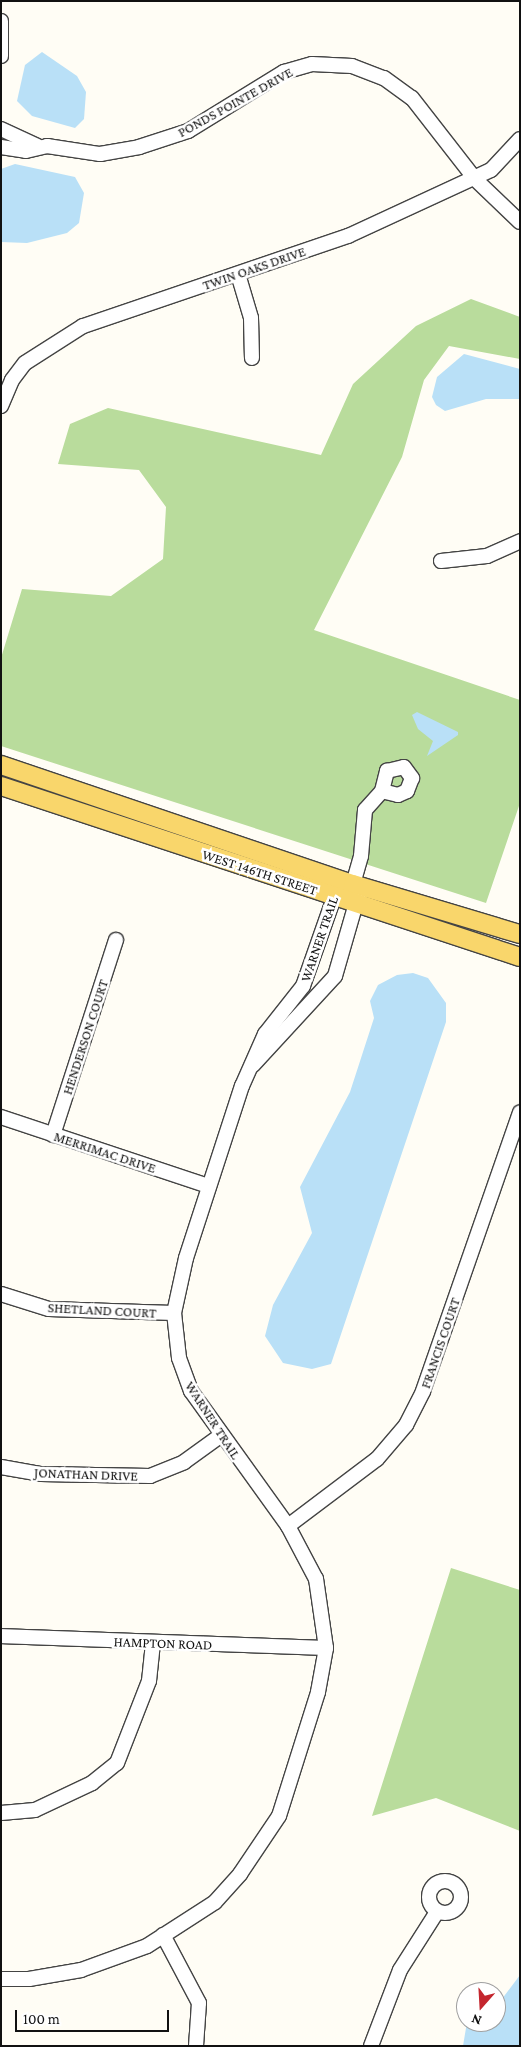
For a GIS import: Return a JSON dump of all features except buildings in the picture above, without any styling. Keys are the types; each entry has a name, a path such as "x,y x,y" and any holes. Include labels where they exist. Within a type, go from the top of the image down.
{"main road":[{"name":"WEST 146TH STREET","path":"1,765 352,883 520,934"},
{"name":"WEST 146TH STREET","path":"1,786 354,904 520,957"}],"street":[{"path":"1,21 1,56"},
{"name":"PONDS POINTE DRIVE","path":"1,129 37,146 100,154 158,142 213,117 284,72 333,64 366,70 399,87 444,135 475,179 520,222"},
{"name":"TWIN OAKS DRIVE","path":"1,406 12,380 25,363 60,339 113,315 348,236 475,179 497,166 520,139"},
{"name":"PONDS POINTE DRIVE","path":"1,147 26,151 37,146"},
{"path":"238,274 251,318 252,358"},
{"path":"441,561 487,556 520,541"},
{"path":"352,883 361,856 365,810 382,791"},
{"name":"WARNER TRAIL","path":"1,1979 29,1979 81,1970 147,1946 214,1902 240,1874 279,1816 318,1692 326,1648 316,1579 288,1526 220,1436 183,1374 174,1313 178,1284 209,1186 265,1034 296,998 334,897 352,883"},
{"name":"WARNER TRAIL","path":"252,1066 308,1007 342,963 354,904 352,883"},
{"name":"HENDERSON COURT","path":"52,1135 116,940"},
{"name":"WARNER TRAIL","path":"296,998 308,1007"},
{"name":"FRANCIS COURT","path":"288,1526 377,1459 406,1425 423,1391 514,1146 520,1112"},
{"name":"MERRIMAC DRIVE","path":"1,1117 209,1186"},
{"name":"SHETLAND COURT","path":"1,1294 49,1309 174,1313"},
{"name":"JONATHAN DRIVE","path":"1,1467 41,1474 150,1476 184,1462 220,1436"},
{"name":"HAMPTON ROAD","path":"1,1636 326,1648"},
{"path":"1,1813 35,1810 92,1783 117,1763 149,1681 153,1642"},
{"path":"372,2046 400,1970 437,1912"},
{"path":"163,1935 199,2003 196,2046"}],"green space":[{"path":"471,299 520,317 520,359 449,346 424,380 402,457 314,630 520,700 520,803 486,903 1,746 1,658 22,589 111,596 163,559 166,507 139,470 58,464 70,424 108,408 321,455 353,384 416,326"},
{"path":"451,1568 520,1590 520,1831 436,1798 372,1816"}],"water":[{"path":"42,52 77,76 86,92 84,119 75,128 32,116 17,101 25,65"},
{"path":"15,164 75,177 84,193 79,223 67,233 27,243 1,242 1,169"},
{"path":"464,354 520,369 520,399 486,399 445,411 436,405 432,397 437,377"},
{"path":"417,712 458,732 458,735 427,756 433,741 418,729 412,715"},
{"path":"413,973 428,978 446,1003 446,1022 331,1364 312,1369 283,1363 265,1336 273,1305 312,1233 300,1187 350,1092 374,1018 370,1001 378,985 397,975"},
{"path":"520,1975 520,2046 463,2046 465,2032 506,2032 506,1994"}]}
